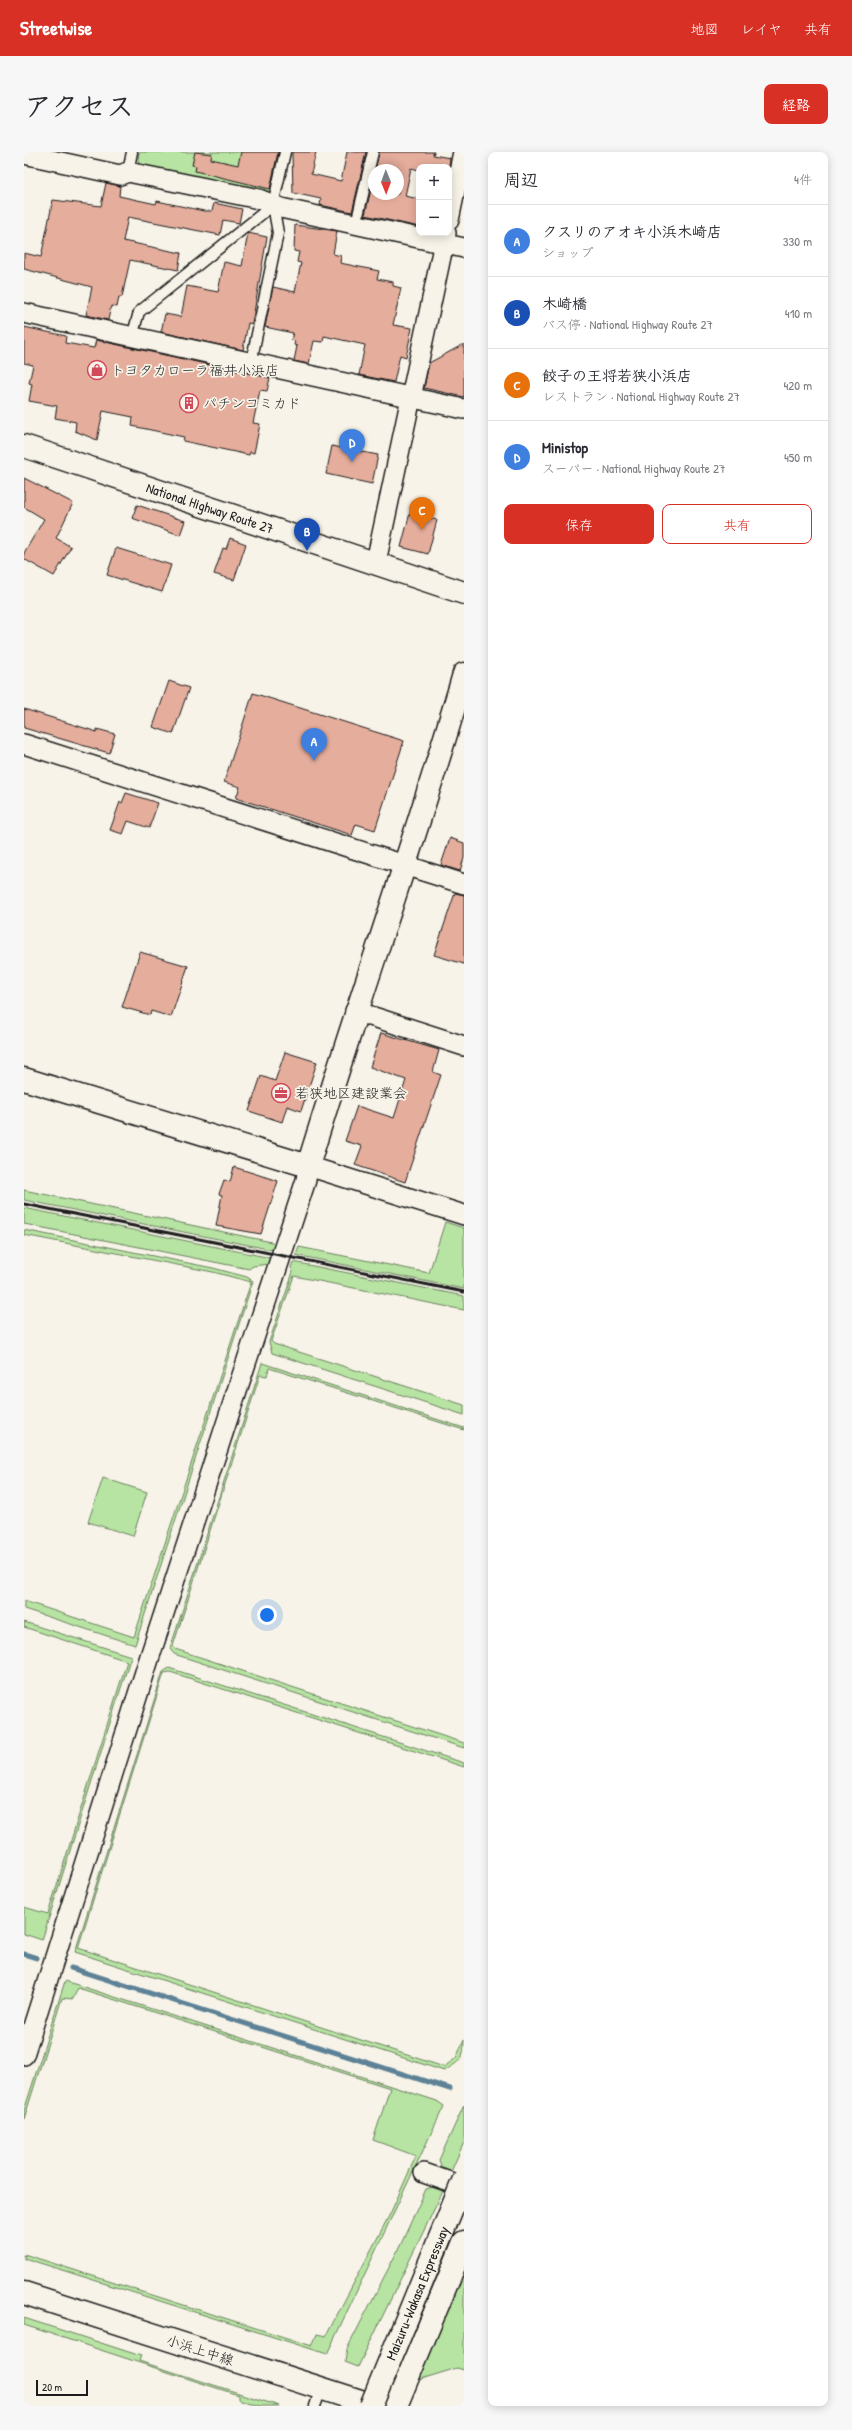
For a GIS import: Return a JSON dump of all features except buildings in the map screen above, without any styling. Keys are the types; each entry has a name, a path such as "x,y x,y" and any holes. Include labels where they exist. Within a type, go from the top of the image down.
{"main road":[{"name":"National Highway Route 27","path":"24,446 464,592"},
{"path":"24,1080 308,1166 355,1012 405,865 458,720 464,674"},
{"name":"Maizuru-Wakasa Expressway","path":"371,2406 405,2319 464,2179"},
{"name":"Maizuru-Wakasa Expressway","path":"396,2406 464,2242"},
{"name":"小浜上中線","path":"24,2294 318,2397 376,2406"},
{"path":"359,2406 405,2319"}],"street":[{"path":"452,205 463,152"},
{"path":"24,154 120,175 128,172 259,199 273,205 356,224 445,238 464,248"},
{"path":"376,562 445,238"},
{"path":"24,313 464,409"},
{"path":"24,744 464,884"},
{"path":"355,1012 464,1046"},
{"path":"24,2056 152,1648 306,1180 308,1166 464,1215"},
{"path":"424,2172 464,2187"}],"lane":[{"path":"128,172 132,152"},
{"path":"251,363 278,233 273,205 285,152"},
{"path":"356,224 373,152"},
{"path":"132,337 138,312 273,205"}],"green space":[{"path":"139,152 279,152 270,192 266,194 139,165"},
{"path":"24,1190 276,1243 273,1250 24,1200"},
{"path":"24,1208 271,1258 269,1264 253,1266 249,1269 24,1224"},
{"path":"445,1222 464,1228 464,1289 296,1255 299,1247 429,1273"},
{"path":"24,1230 213,1268 247,1277 253,1281 135,1645 24,1609 24,1601 134,1637 251,1282 213,1272 24,1235"},
{"path":"293,1262 464,1296 464,1310 294,1276 271,1341 274,1344 464,1405 464,1415 272,1353 269,1342 293,1272 291,1267"},
{"path":"262,1363 464,1428 464,1430 269,1368 267,1376 260,1375 173,1646 175,1649 464,1743 464,1748 174,1654 170,1649"},
{"path":"103,1478 147,1492 133,1536 88,1522"},
{"path":"24,1622 131,1656 42,1940 24,1934 24,1907 48,1914 127,1661 24,1627"},
{"path":"169,1668 464,1763 464,1767 170,1672 164,1673 78,1948 444,2067 456,2058 464,2040 462,2056 454,2065 444,2071 75,1952 163,1672"},
{"path":"65,1981 437,2101 444,2106 327,2354 24,2258 24,2254 312,2346 317,2334 326,2336 391,2212 416,2156 373,2140 390,2088 78,1988 73,1999 62,1998 24,2119 24,2111"},
{"path":"464,2105 464,2142 450,2174 443,2171 439,2160"},
{"path":"436,2186 444,2189 358,2367 345,2362 347,2349 400,2246 426,2189"},
{"path":"464,2269 464,2370 457,2368 418,2380"},
{"path":"24,2318 141,2356 139,2361 279,2406 261,2406 238,2399 238,2395 24,2325"}],"waterway":[{"path":"24,1954 37,1958"},
{"path":"71,1968 450,2089"}],"railway":[{"path":"24,1204 464,1292"}],"place":[{"name":"トヨタカローラ福井小浜店","path":"97,370"},
{"name":"パチンコミカド","path":"189,403"},
{"name":"Ministop","path":"352,462"},
{"name":"餃子の王将若狭小浜店","path":"422,530"},
{"name":"木崎橋","path":"307,551"},
{"name":"クスリのアオキ小浜木崎店","path":"314,761"},
{"name":"若狭地区建設業会","path":"281,1093"}]}
